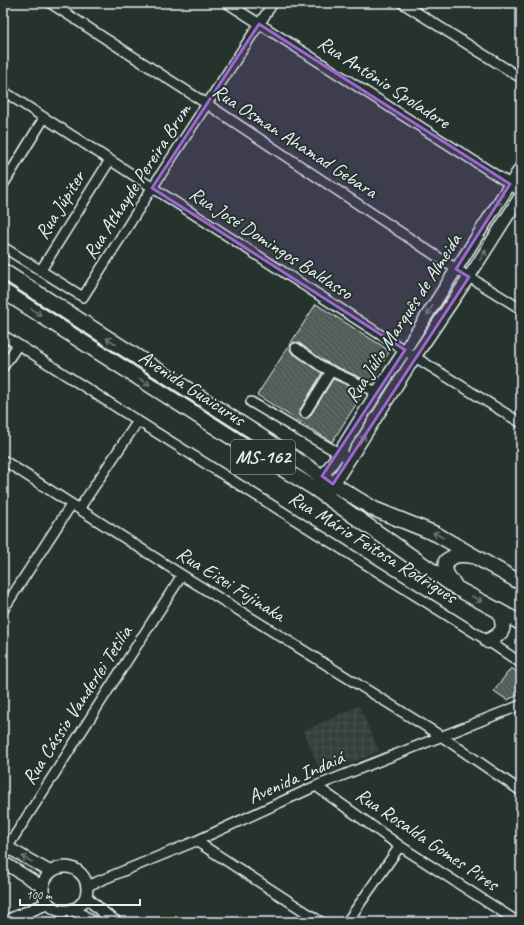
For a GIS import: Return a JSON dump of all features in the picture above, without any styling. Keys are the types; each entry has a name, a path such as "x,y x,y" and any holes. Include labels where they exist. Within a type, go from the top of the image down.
{"main road":[{"name":"Avenida Guaicurus","path":"3,271 324,486 458,589 521,624"},
{"name":"Avenida Guaicurus","path":"3,291 256,452 374,509 436,534 521,582"},
{"path":"458,589 448,576 445,568 446,561 453,556 461,554 476,556"},
{"path":"488,640 498,636 503,628 500,613"}],"street":[{"name":"Rua Osman Ahamad Gebara","path":"50,3 207,104 456,269 521,309"},
{"name":"Rua Antônio Spoladore","path":"227,3 521,192"},
{"name":"Rua Athayde Pereira Brum","path":"41,270 83,297 152,188 273,3"},
{"path":"402,3 521,78"},
{"name":"Rua José Domingos Baldasso","path":"3,91 414,357 521,423"},
{"path":"3,184 44,118"},
{"name":"Rua Júpiter","path":"41,270 110,160"},
{"name":"Rua Júlio Marquês de Almeida","path":"324,486 339,453 521,167"},
{"name":"Rua Júlio Marquês de Almeida","path":"324,486 350,459 414,357 469,277 521,195"},
{"path":"3,246 41,270"},
{"name":"Rua Mário Feitosa Rodrigues","path":"3,335 488,640 521,663"},
{"path":"3,367 18,345"},
{"path":"296,348 321,366 377,392"},
{"path":"305,413 331,371"},
{"path":"251,402 350,459"},
{"path":"80,509 138,421"},
{"name":"Rua Eisei Fujinaka","path":"3,460 182,575 441,736 521,791"},
{"path":"3,610 71,505"},
{"name":"Rua Cássio Vanderlei Tetilia","path":"4,849 182,575"},
{"name":"Avenida Indaiá","path":"86,891 316,786 521,705"},
{"name":"Rua Rosalda Gomes Pires","path":"316,786 400,846 518,922"},
{"path":"196,841 321,922"},
{"path":"346,922 400,846"},
{"path":"4,849 51,872"},
{"path":"3,862 43,887"},
{"path":"86,891 81,904 73,910 64,911 55,909 48,903 43,893 43,887 44,881 51,872 56,869 69,868 76,870 81,874 84,880 86,891 106,915 116,922"},
{"path":"4,922 48,903"},
{"path":"73,910 92,922"}],"highlighted area":[{"path":"259,24 510,184 456,269 469,277 333,484 322,476 405,350 152,188"}],"shaded area":[{"path":"359,706 379,751 322,775 303,731"}],"building":[{"path":"316,304 390,351 370,382 324,361 299,343 294,342 291,345 290,350 292,353 322,373 300,410 299,413 302,418 305,419 310,416 333,379 364,392 332,442 257,395"},
{"path":"511,668 521,674 521,694 507,700 494,691"}]}
